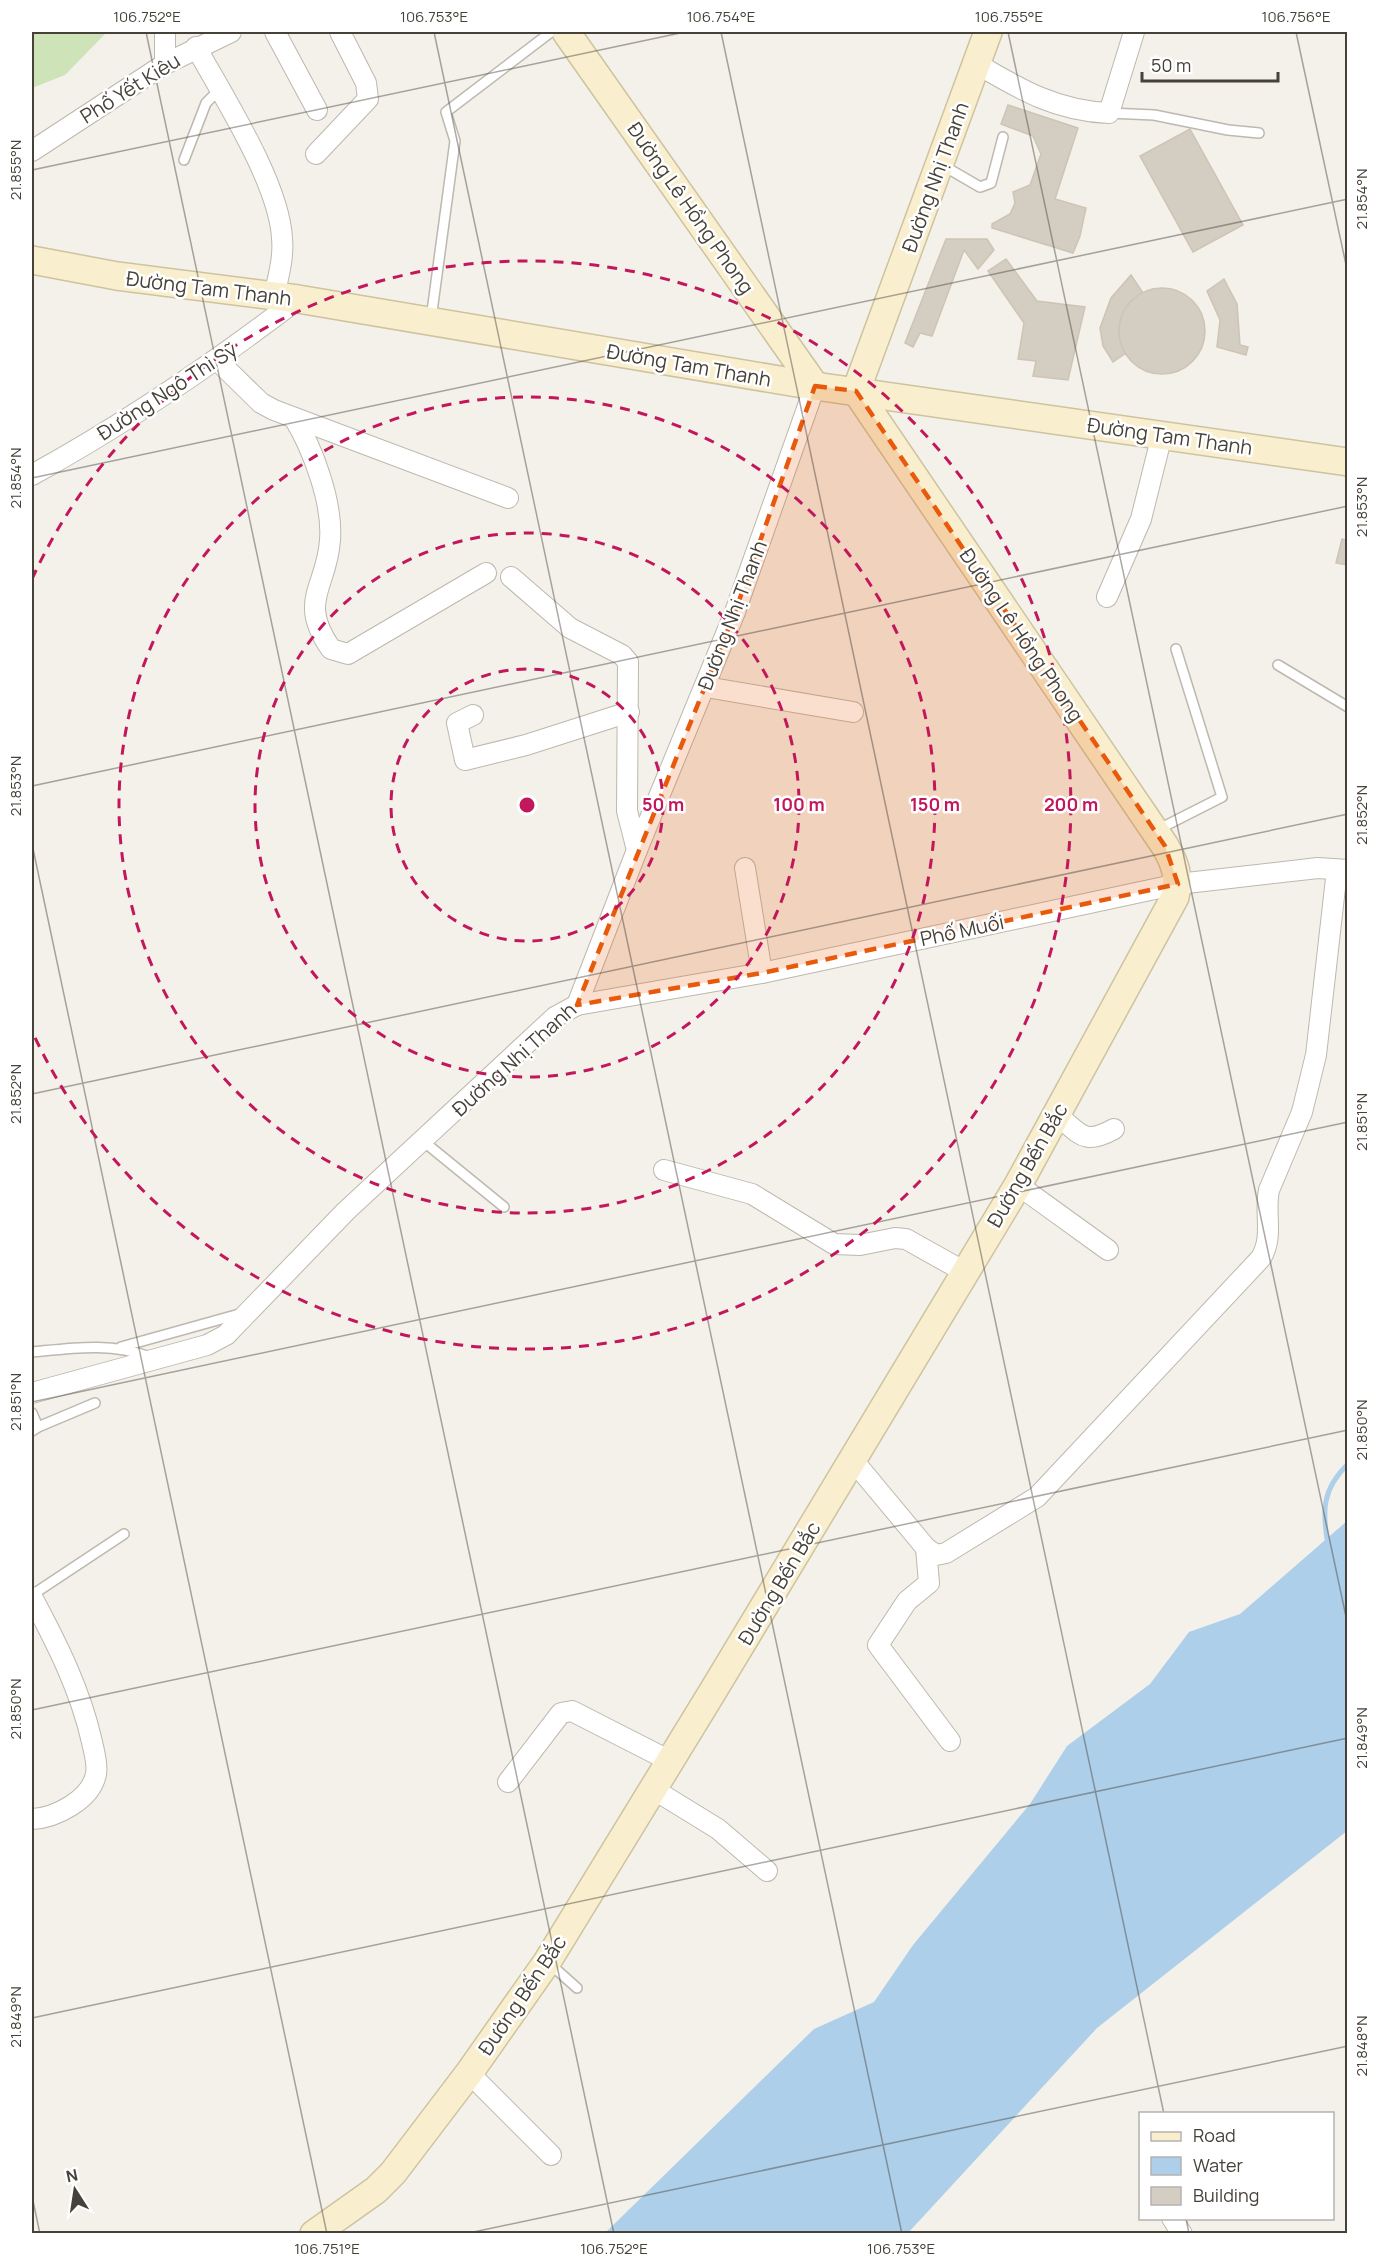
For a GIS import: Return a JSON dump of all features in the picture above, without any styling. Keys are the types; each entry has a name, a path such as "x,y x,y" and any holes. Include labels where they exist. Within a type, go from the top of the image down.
{"main road":[{"name":"Đường Lê Hồng Phong","path":"566,32 815,386"},
{"name":"Đường Nhị Thanh","path":"856,391 988,32"},
{"name":"Đường Tam Thanh","path":"32,260 117,276 286,298 430,321 815,386 1347,462"},
{"name":"Đường Lê Hồng Phong","path":"856,391 1155,831 1172,859 1178,884"},
{"name":"Đường Bến Bắc","path":"314,2234 376,2190 393,2173 469,2073 547,1962 1018,1185 1169,909 1178,884"}],"street":[{"path":"165,32 165,64"},
{"name":"Phố Yết Kiêu","path":"32,151 165,64 231,32"},
{"path":"276,32 316,110"},
{"path":"316,154 368,99 366,83 340,32"},
{"path":"977,64 1023,91 1067,108 1109,113 1134,32"},
{"path":"196,47 265,176 280,221 286,298"},
{"name":"Đường Ngô Thì Sỹ","path":"32,475 71,454 218,361 286,298"},
{"path":"218,361 261,403 294,418 508,498"},
{"name":"Đường Nhị Thanh","path":"32,1393 156,1360 226,1335 346,1211 555,1017 577,1005 637,850 706,687 815,386"},
{"path":"294,418 308,440 330,515 329,554 316,591 315,607 316,624 331,649 348,654 486,573"},
{"path":"1107,597 1141,519 1162,435"},
{"path":"511,577 578,634 622,654 630,669 627,811 637,850"},
{"path":"706,687 853,712"},
{"path":"473,715 457,723 465,760 526,745 629,712"},
{"path":"745,868 762,973"},
{"name":"Phố Muối","path":"577,1005 762,973 1178,884 1318,868 1342,870"},
{"path":"852,1459 926,1548 936,1555 946,1553 1037,1497 1261,1258 1269,1239 1267,1202 1269,1190 1302,1112 1316,1055 1342,870"},
{"path":"1056,1114 1088,1138 1096,1139 1114,1129"},
{"path":"664,1170 752,1194 834,1244 860,1245 895,1238 906,1239 965,1272"},
{"path":"1018,1185 1108,1250"},
{"path":"926,1548 929,1583 907,1601 878,1645 950,1741"},
{"path":"32,1596 63,1655 85,1712 95,1758 96,1774 91,1787 62,1811 48,1818 32,1820"},
{"path":"508,1782 561,1713 566,1711 573,1711 670,1761"},
{"path":"653,1789 717,1829 767,1871"},
{"path":"469,2073 551,2155"},
{"path":"1173,2220 1182,2234"}],"lane":[{"path":"430,321 455,141 446,112 551,32"},
{"path":"184,160 206,102 219,90"},
{"path":"1109,113 1154,115 1228,130 1259,133"},
{"path":"940,164 980,187 987,187 991,183 1003,137"},
{"path":"1155,831 1222,797 1176,649"},
{"path":"1278,665 1347,707"},
{"path":"423,1141 504,1207"},
{"path":"121,1347 251,1311"},
{"path":"32,1352 102,1346 121,1347 156,1360"},
{"path":"32,1413 35,1429 95,1403"},
{"path":"32,1596 124,1534"},
{"path":"547,1962 577,1988"}],"highlighted area":[{"path":"815,386 856,391 1165,846 1178,884 762,973 577,1005 735,612"}],"green space":[{"path":"32,32 107,32 65,75 32,88"}],"water":[{"path":"1347,1521 1347,1831 1097,2028 908,2233 605,2233 814,2029 874,2002 913,1945 1030,1804 1067,1746 1150,1684 1189,1632 1240,1614"}],"building":[{"path":"1008,105 1078,128 1055,199 1086,208 1080,236 1073,253 992,228 992,224 1010,214 1015,203 1013,192 1030,185 1041,154 1033,136 1001,124"},
{"path":"1190,129 1243,225 1193,252 1140,156"},
{"path":"946,239 987,239 994,250 978,269 964,250 932,336 920,333 913,347 905,343"},
{"path":"1006,259 1037,301 1085,307 1068,380 1033,376 1036,361 1018,359 1024,323 988,271"},
{"path":"1131,275 1143,293 1124,312 1119,330 1126,353 1113,362 1103,346 1100,328 1111,298"},
{"path":"1224,279 1237,304 1240,345 1248,347 1246,355 1217,347 1220,320 1207,291"},
{"path":"1162,288 1178,292 1192,301 1201,315 1205,331 1201,347 1192,361 1178,370 1162,374 1146,370 1132,361 1123,347 1119,331 1123,315 1132,301 1146,292"},
{"path":"1342,539 1348,541 1348,565 1336,563"}],"waterway":[{"path":"1328,1545 1325,1522 1326,1501 1333,1482 1348,1464"}]}
